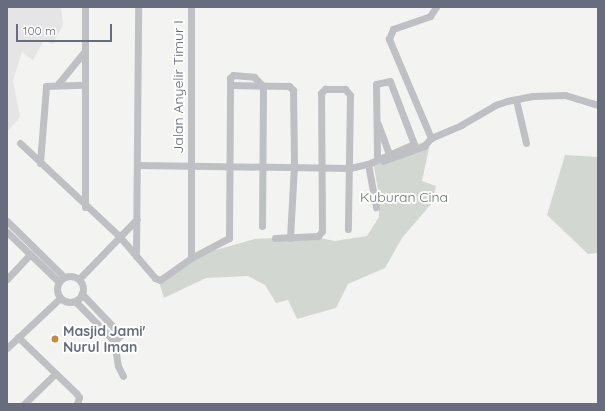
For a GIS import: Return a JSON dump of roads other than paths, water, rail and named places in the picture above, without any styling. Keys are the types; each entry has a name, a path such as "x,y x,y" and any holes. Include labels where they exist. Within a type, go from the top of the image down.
{"street":[{"path":"85,7 83,85 85,207"},
{"path":"136,256 138,165 138,7"},
{"name":"Jalan Anyelir Timur I","path":"191,7 191,258"},
{"path":"431,138 389,39 393,29 430,16 436,7"},
{"path":"58,84 84,52"},
{"path":"20,143 85,207 120,237 158,280 191,258 228,238 231,76 254,77 263,86 261,167 262,226"},
{"path":"138,165 261,167 294,166 350,168 372,162 414,144 390,81 376,84 376,119 372,162 376,207"},
{"path":"40,163 44,90 48,84 83,85"},
{"path":"230,85 289,86 293,90 294,166 290,238"},
{"path":"275,238 290,238 321,234 321,92 325,89 345,89 349,92 350,168 348,229"},
{"path":"372,162 381,162 424,146 431,138 461,125 495,105 516,100 565,95 598,105"},
{"path":"516,100 526,143"},
{"path":"376,119 389,154"},
{"path":"79,279 137,219"},
{"path":"7,221 61,280"},
{"path":"7,232 61,280"},
{"path":"7,280 30,254"},
{"path":"72,276 79,279 83,286 82,294 75,301 65,301 60,298 57,290 61,280 72,276"},
{"path":"82,294 121,332 122,334 114,341"},
{"path":"7,348 60,298"},
{"path":"75,301 114,341 117,362 123,376"},
{"path":"18,337 78,395 77,403"},
{"path":"24,404 55,374"}],"place":[{"name":"Masjid Jami' Nurul Iman","path":"55,339"}],"park label":[{"name":"Kuburan Cina","path":"404,197"}]}
